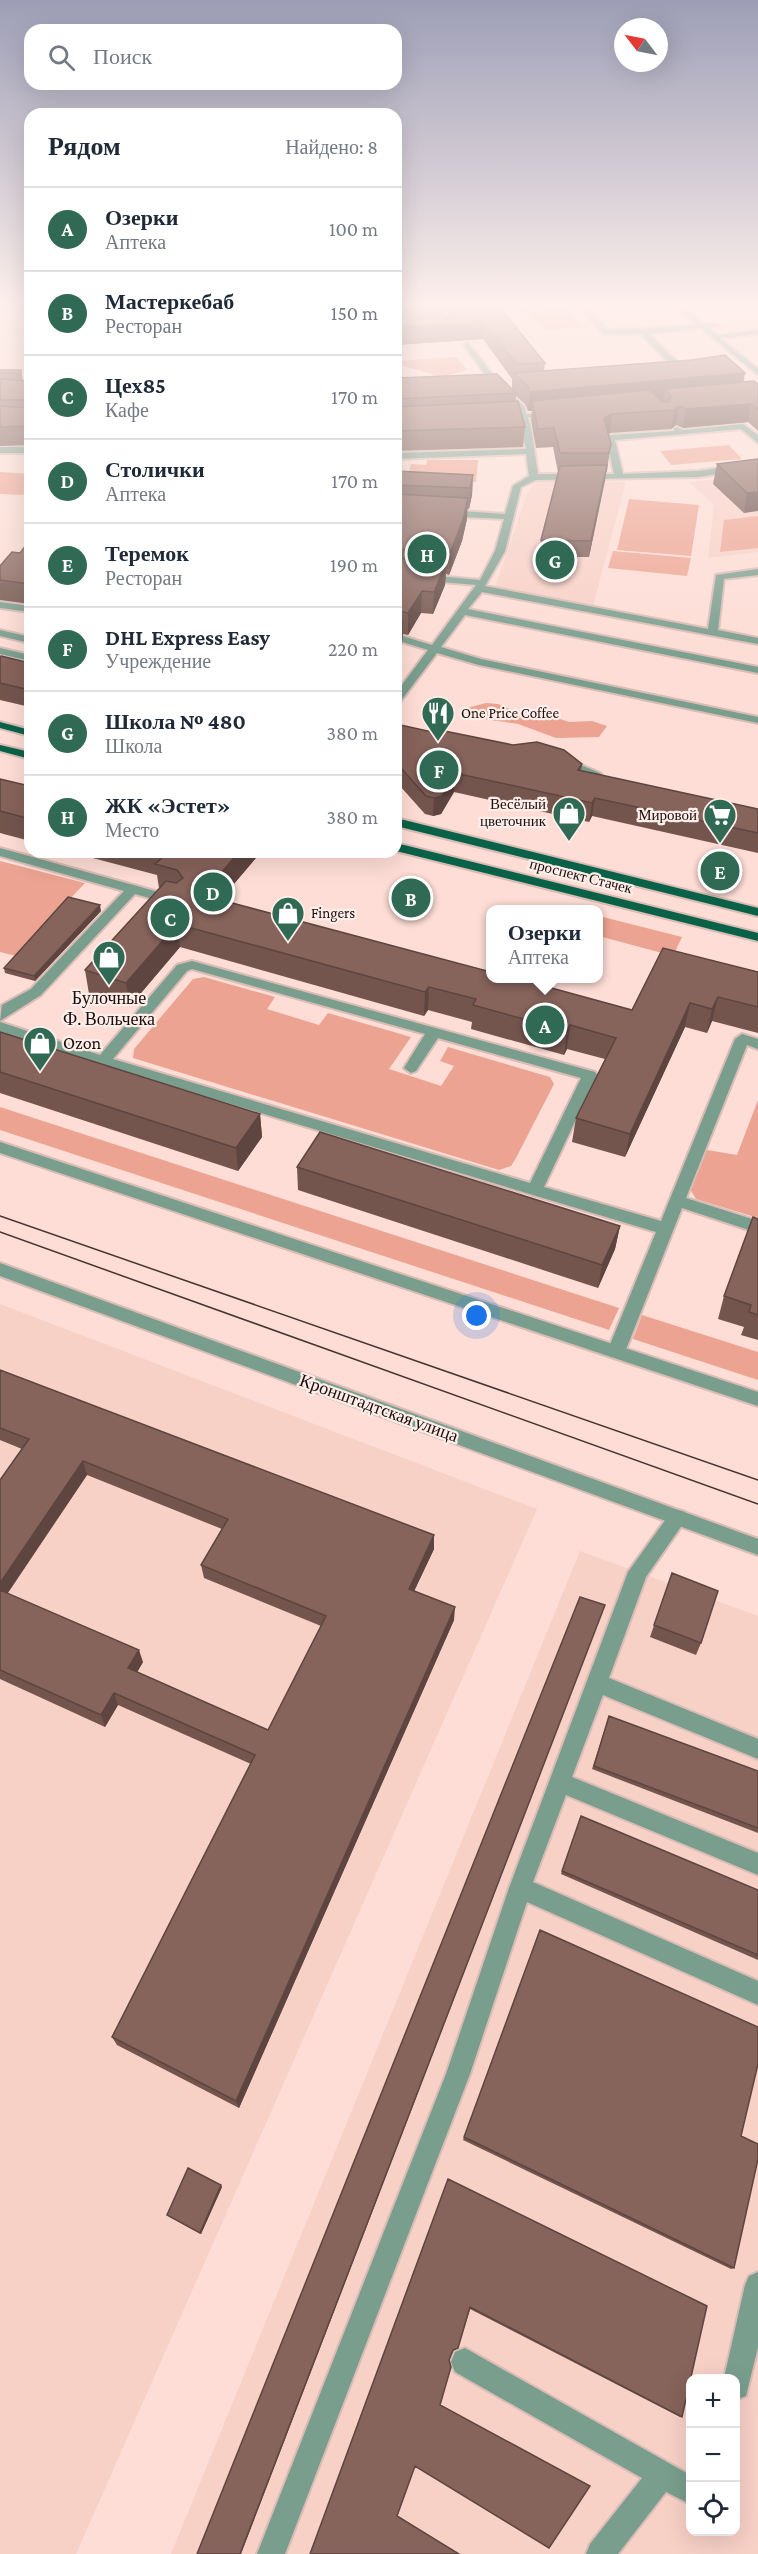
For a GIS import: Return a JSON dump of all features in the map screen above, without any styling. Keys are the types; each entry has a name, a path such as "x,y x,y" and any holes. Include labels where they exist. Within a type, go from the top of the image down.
{"main road":[{"path":"0,725 24,731"},
{"path":"0,748 24,754"},
{"name":"проспект Стачек","path":"402,823 758,912"},
{"name":"проспект Стачек","path":"402,848 758,937"}],"street":[{"path":"526,425 534,477"},
{"path":"619,477 610,438 743,426 758,440"},
{"path":"0,450 24,450"},
{"path":"402,456 531,451"},
{"path":"402,692 481,585 500,551 517,486 534,477 698,474 758,465"},
{"path":"430,512 510,517"},
{"path":"712,632 718,577 758,572"},
{"path":"402,576 481,585 758,640"},
{"path":"2,607 24,609"},
{"path":"461,612 758,670"},
{"path":"0,633 24,638"},
{"path":"402,639 479,662 758,720"},
{"path":"0,651 24,657"},
{"path":"545,756 566,761 596,775 605,787 615,790"},
{"path":"0,852 178,901"},
{"path":"2,1010 36,993 132,890"},
{"path":"103,1061 182,968 192,965 590,1075 534,1191"},
{"path":"0,1027 103,1061 666,1229"},
{"path":"411,1068 434,1032"},
{"path":"616,1352 742,1039 758,1044"},
{"path":"0,1147 758,1399"},
{"path":"677,1201 758,1227"},
{"name":"Кронштадтская улица","path":"0,1269 758,1547"},
{"path":"271,2554 458,2074 520,1888 638,1572 678,1518"},
{"path":"597,1683 758,1749"},
{"path":"559,1782 758,1864"},
{"path":"520,1888 758,1993"},
{"path":"738,2374 758,2285"},
{"path":"465,2362 686,2488"},
{"path":"600,2554 663,2474"}],"shaded area":[{"path":"729,445 742,459 671,465 660,451"},
{"path":"427,460 478,460 476,482 407,479 411,464 426,465"},
{"path":"0,472 24,474 23,495 0,494"},
{"path":"758,475 758,552 708,558 714,505 689,482"},
{"path":"538,481 626,482 593,606 495,587 529,489"},
{"path":"629,499 699,505 691,556 617,550"},
{"path":"758,516 758,548 720,552 724,520"},
{"path":"613,551 691,558 687,576 608,568"},
{"path":"486,703 498,704 524,715 542,713 569,722 592,721 607,726 599,737 556,738 518,724 469,717 467,708"},
{"path":"0,861 85,883 16,956 0,952"},
{"path":"603,917 682,937 673,956 603,937"},
{"path":"204,977 275,997 267,1009 319,1025 328,1013 411,1037 389,1069 441,1086 454,1066 440,1061 448,1047 550,1077 554,1084 511,1166 499,1170 133,1058 134,1049 193,979"},
{"path":"758,1100 758,1218 696,1199 690,1189 707,1150 737,1155"},
{"path":"0,1107 619,1308 609,1330 0,1130"},
{"path":"0,1304 537,1509 76,2554 0,2554"},
{"path":"642,1315 758,1352 758,1380 633,1339"},
{"path":"580,1551 758,1616 758,2554 171,2554"}],"building":[{"path":"0,425 24,425 24,426 0,427"},
{"path":"402,425 525,425 525,427 402,431"},
{"path":"537,425 606,425 611,444 609,453 560,453 554,428 538,429"},
{"path":"758,459 758,492 747,493 717,464"},
{"path":"607,465 591,541 541,540 560,466"},
{"path":"402,471 473,475 470,488 402,485"},
{"path":"402,494 468,498 463,520 450,553 402,549"},
{"path":"24,548 24,583 0,580 0,566 12,552 20,553"},
{"path":"402,559 446,563 434,592 422,591 408,613 402,612"},
{"path":"0,657 24,662 24,689 0,683"},
{"path":"402,725 432,732 430,728 513,745 537,742 564,750 582,764 578,770 758,809 758,833 595,798 592,803 455,773 442,796 434,798 426,796 402,769"},
{"path":"0,779 24,785 24,817 0,811"},
{"path":"162,858 234,858 202,895 486,971 486,983 533,983 632,1010 663,948 758,972 758,1007 718,997 712,1009 690,1003 630,1134 576,1118 616,1038 570,1025 567,1031 473,1005 476,999 429,987 425,992 177,924 126,983 85,970 166,881 176,883 183,878 177,870 155,864"},
{"path":"68,897 100,905 34,976 4,968"},
{"path":"0,1032 260,1114 236,1148 0,1072"},
{"path":"320,1132 620,1226 602,1265 297,1167"},
{"path":"753,1217 758,1219 758,1315 749,1312 751,1305 724,1296"},
{"path":"0,1370 434,1535 409,1589 455,1607 236,2101 112,2037 255,1755 114,1693 101,1715 0,1670 0,1590 139,1650 128,1668 268,1730 326,1616 201,1565 228,1519 83,1461 0,1583 0,1480 29,1439 0,1428"},
{"path":"672,1573 718,1591 701,1643 654,1625"},
{"path":"580,1597 605,1605 240,2554 197,2554"},
{"path":"609,1716 758,1771 758,1828 594,1766"},
{"path":"581,1816 758,1890 758,1955 562,1871"},
{"path":"540,1930 758,2027 758,2064 741,2136 758,2144 758,2159 734,2268 464,2137"},
{"path":"188,2168 221,2185 200,2233 167,2215"},
{"path":"448,2179 707,2306 692,2374 686,2374 686,2399 682,2417 470,2307 458,2348 453,2350 449,2360 451,2367 440,2405 590,2486 549,2548 415,2466 397,2516 459,2554 310,2554"}],"tram line":[{"path":"0,1216 758,1480"},
{"path":"0,1232 758,1504"}],"place":[{"name":"ЖК «Эстет»","path":"427,554"},
{"name":"Школа № 480","path":"555,560"},
{"name":"One Price Coffee","path":"438,742"},
{"name":"DHL Express Easy","path":"439,770"},
{"name":"Весёлый цветочник","path":"569,842"},
{"name":"Мировой","path":"720,844"},
{"name":"Теремок","path":"720,871"},
{"name":"Столички","path":"213,892"},
{"name":"Мастеркебаб","path":"411,898"},
{"name":"Цех85","path":"170,918"},
{"name":"Fingers","path":"288,942"},
{"name":"Булочные Ф. Вольчека","path":"109,986"},
{"name":"Озерки","path":"545,1025"},
{"name":"Ozon","path":"40,1072"}]}
